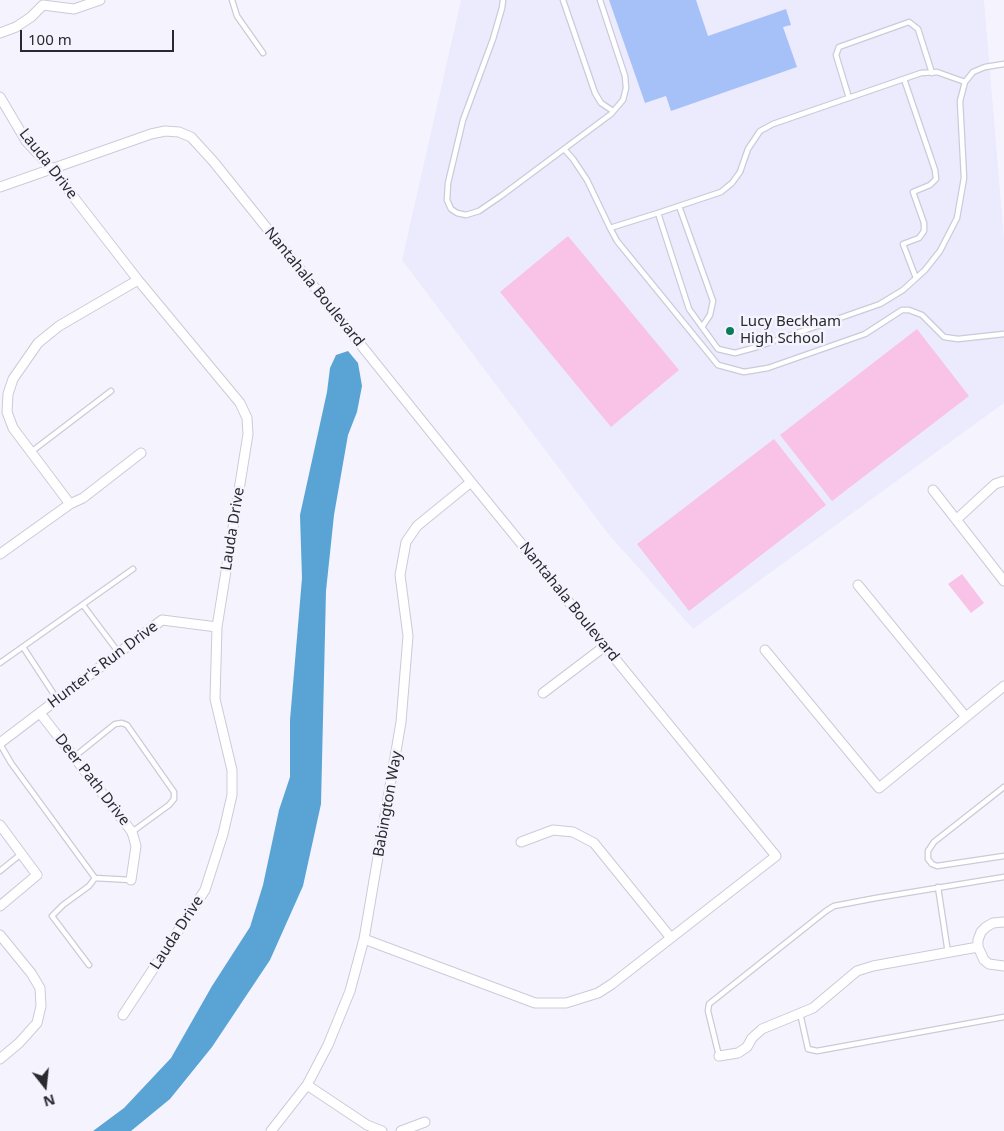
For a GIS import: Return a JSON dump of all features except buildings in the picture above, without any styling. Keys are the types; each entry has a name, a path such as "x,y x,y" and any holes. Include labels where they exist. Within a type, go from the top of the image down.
{"street":[{"path":"0,33 16,27 31,17 44,2 74,9 100,0"},
{"name":"Lauda Drive","path":"0,97 26,141 51,168 138,280 240,403 247,418 248,434 217,627 215,699 232,770 232,794 223,834 205,890 123,1015"},
{"name":"Nantahala Boulevard","path":"0,187 51,168 165,131 179,132 191,137 213,161 471,482 776,856 598,994 566,1003 535,1003 364,939"},
{"path":"70,504 13,428 7,412 8,394 17,374 38,343 59,326 138,280"},
{"path":"0,554 70,504 83,498 142,453"},
{"path":"957,519 995,484 1004,481"},
{"name":"Babington Way","path":"271,1131 308,1086 328,1045 350,991 364,939 401,722 408,636 400,575 406,542 417,526 471,482"},
{"path":"934,490 1004,581"},
{"path":"858,585 965,716"},
{"name":"Hunter's Run Drive","path":"0,744 162,620 217,627"},
{"path":"543,693 605,646"},
{"path":"765,650 879,788 1004,686"},
{"name":"Deer Path Drive","path":"40,713 132,832 136,846 131,880"},
{"path":"0,824 38,875 0,906"},
{"path":"521,842 553,830 573,832 594,843 671,938"},
{"path":"1004,922 986,926 978,940 978,947 984,960 989,964 1004,966"},
{"path":"0,935 31,973 40,988 41,1006 37,1023 19,1043 0,1059"},
{"path":"719,1056 738,1053 747,1047 752,1038 762,1029 814,1008 857,971 873,966 978,947"},
{"path":"308,1086 367,1125 382,1131"},
{"path":"402,1131 425,1122"}],"lane":[{"path":"232,0 237,16 263,53"},
{"path":"503,0 493,39 463,120 448,183 447,200 452,209 457,213 466,215 479,211 564,149 613,111 623,100 626,76 600,0"},
{"path":"563,0 595,93 602,103 613,111"},
{"path":"850,98 836,55 839,47 909,22 918,30 932,72"},
{"path":"658,213 689,309 718,349 736,353 880,304 903,290 940,251 957,218 964,178 960,101 965,82 972,72 984,67 1004,64"},
{"path":"610,228 720,192 732,183 740,172 748,149 760,131 773,124 921,73 937,72 965,82"},
{"path":"904,79 935,170 936,179 930,185 914,192 924,223 924,232 919,238 903,244 916,278"},
{"path":"564,149 587,180 617,241 718,365 744,372 768,368 865,334 902,310 922,314 944,337 958,339 1004,334"},
{"path":"679,206 713,301 710,314 702,327"},
{"path":"31,452 111,391"},
{"path":"0,663 133,569"},
{"path":"83,605 119,653"},
{"path":"23,647 58,700"},
{"path":"74,757 115,724 122,722 127,726 174,792 174,800 169,805 132,832"},
{"path":"0,744 11,763 95,878"},
{"path":"1004,787 934,842 928,851 928,859 937,866 1004,856"},
{"path":"0,871 22,853"},
{"path":"719,1056 708,1011 709,1004 834,906 1004,877"},
{"path":"95,878 131,880"},
{"path":"89,965 52,916 89,886 95,878"},
{"path":"938,887 948,953"},
{"path":"800,1013 808,1049 816,1051 1004,1018"}],"shaded area":[{"name":"Lucy Beckham High School","path":"461,0 984,0 1004,238 1004,403 693,629 609,535 402,260"},
{"path":"568,236 679,370 611,427 500,292"},
{"path":"917,329 969,396 832,501 780,435"},
{"path":"774,439 826,505 689,611 637,544"},
{"path":"962,574 984,603 971,613 948,584"}],"water":[{"path":"348,351 358,363 362,386 357,412 348,435 334,515 326,591 321,804 303,886 270,960 212,1047 170,1099 131,1131 93,1131 124,1108 171,1058 212,986 250,927 263,885 279,810 290,777 290,720 302,578 300,515 327,392 330,368 336,355"}],"place":[{"name":"Lucy Beckham High School","path":"730,331"}]}
